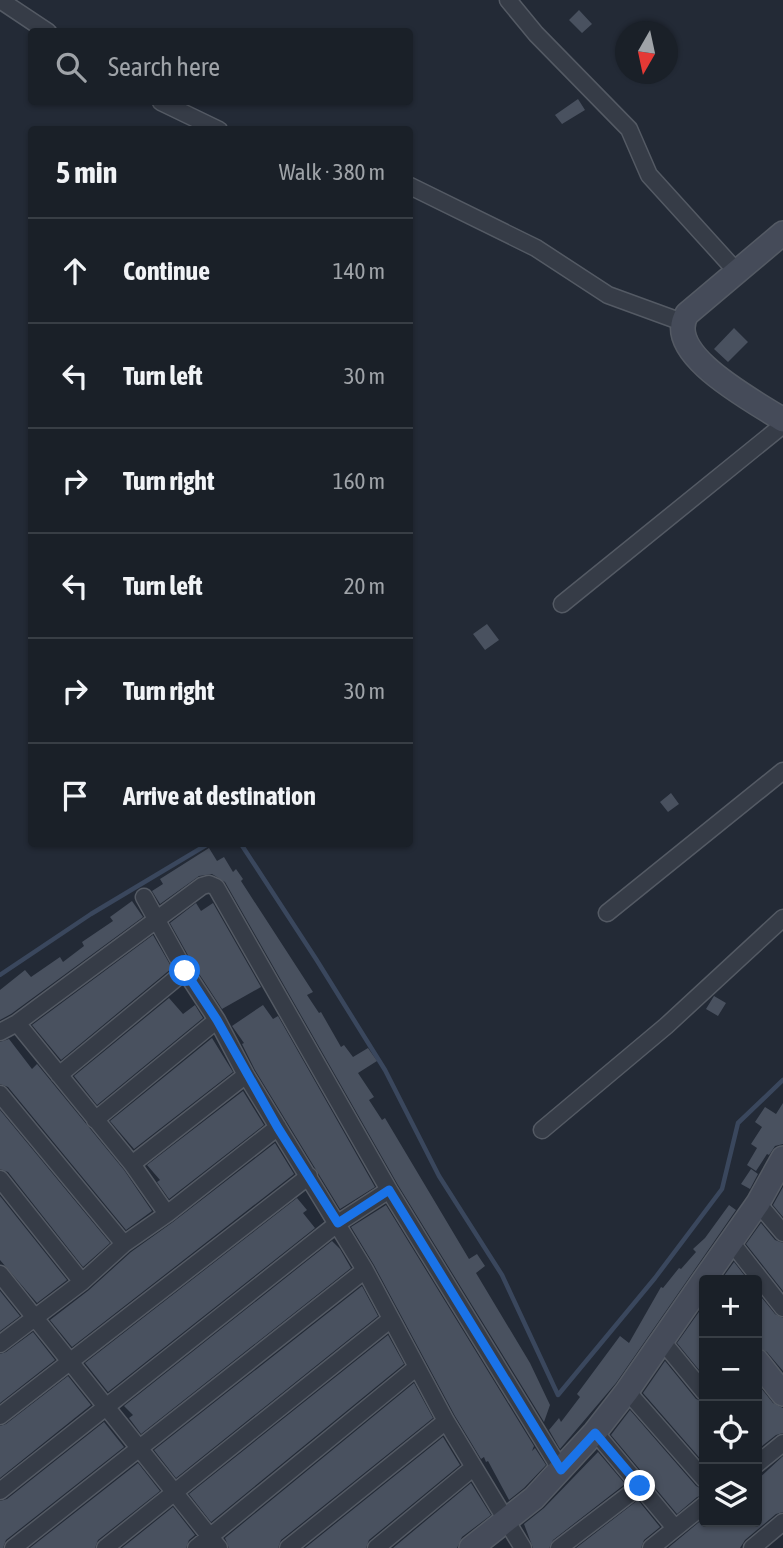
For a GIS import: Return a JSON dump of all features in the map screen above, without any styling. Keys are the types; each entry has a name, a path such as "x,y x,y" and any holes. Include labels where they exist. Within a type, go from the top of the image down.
{"street":[{"path":"0,0 42,28"},
{"path":"508,0 536,34 629,130 649,175 737,272"},
{"path":"167,105 211,126"},
{"path":"413,187 536,248 608,295 682,322"},
{"path":"562,604 783,422 730,386 702,363 681,332 682,322 687,314 783,233"},
{"path":"607,913 783,771"},
{"path":"0,1032 17,1023 202,886 209,884 216,887 389,1190 561,1470"},
{"path":"145,897 185,971 338,1223 446,1421 523,1548"},
{"path":"542,1130 666,1026 783,918"},
{"path":"59,1075 185,971"},
{"path":"95,1120 217,1020"},
{"path":"17,1023 132,1164 167,1214"},
{"path":"132,1164 247,1075"},
{"path":"0,1094 124,1244"},
{"path":"0,1344 82,1282 124,1244 278,1128"},
{"path":"710,1275 758,1203 783,1158"},
{"path":"0,1416 309,1176"},
{"path":"0,1179 82,1282"},
{"path":"0,1491 338,1223 389,1190"},
{"path":"758,1203 783,1233"},
{"path":"732,1243 783,1308"},
{"path":"13,1548 141,1450 365,1270"},
{"path":"1,1278 215,1542"},
{"path":"471,1548 534,1498 595,1433 699,1292"},
{"path":"105,1548 391,1319"},
{"path":"663,1342 699,1386"},
{"path":"196,1548 215,1542 418,1367"},
{"path":"762,1368 783,1394"},
{"path":"627,1391 699,1473"},
{"path":"288,1548 446,1421"},
{"path":"595,1433 675,1528"},
{"path":"762,1456 783,1443"},
{"path":"376,1548 474,1467"},
{"path":"559,1548 640,1486"},
{"path":"651,1548 699,1510"},
{"path":"752,1548 783,1522"}],"building":[{"path":"579,10 592,24 582,33 569,20"},
{"path":"578,99 585,110 562,124 555,115"},
{"path":"734,328 748,342 728,362 714,349"},
{"path":"487,624 499,640 485,650 473,634"},
{"path":"671,793 679,804 668,812 660,802"},
{"path":"209,848 217,861 224,857 233,872 236,869 243,879 241,881 313,992 307,995 319,1013 321,1012 341,1047 344,1045 353,1057 368,1048 377,1061 358,1073 374,1097 369,1100 382,1120 385,1118 469,1259 477,1254 485,1266 476,1273 530,1363 550,1405 544,1422 398,1185 225,882 212,874 199,876 160,904 152,891 163,884 160,879"},
{"path":"132,901 143,917 0,1020 0,990 25,970 31,977 60,957 63,962 84,946 82,942 113,921 110,917"},
{"path":"196,903 201,911 213,903 261,987 222,1009 170,923"},
{"path":"153,935 172,968 61,1060 32,1025"},
{"path":"714,996 726,1003 718,1016 706,1009"},
{"path":"169,998 183,1014 195,1005 203,1018 97,1105 74,1076"},
{"path":"263,1005 273,1019 278,1016 375,1187 340,1209 255,1070 242,1044 244,1043 232,1026"},
{"path":"212,1038 233,1072 134,1149 110,1121"},
{"path":"9,1039 32,1069 37,1064 124,1170 152,1211 126,1230 8,1087 0,1084 0,1042"},
{"path":"243,1091 264,1125 169,1199 157,1182 160,1180 147,1165"},
{"path":"783,1103 783,1144 775,1146 769,1155 767,1154 756,1171 747,1165 757,1148 751,1144 762,1127 755,1122 765,1107 776,1114"},
{"path":"0,1110 110,1243 83,1267 8,1172 0,1169"},
{"path":"275,1143 294,1174 72,1347 50,1320 131,1252"},
{"path":"751,1169 758,1174 750,1189 741,1184"},
{"path":"783,1187 783,1217 773,1205"},
{"path":"0,1196 67,1280 37,1303 0,1260"},
{"path":"297,1198 307,1210 303,1213 315,1228 108,1392 85,1363"},
{"path":"386,1205 534,1446 532,1451 535,1448 546,1465 509,1500 488,1461 486,1462 484,1457 481,1459 455,1416 351,1227"},
{"path":"729,1205 736,1210 616,1383 560,1449 549,1430 559,1418 561,1422 580,1397 577,1394 620,1336 629,1343 661,1287 663,1288 696,1252 693,1249 705,1238"},
{"path":"761,1223 775,1240 783,1243 783,1291 746,1244"},
{"path":"332,1241 351,1268 141,1434 129,1418 133,1415 124,1406"},
{"path":"734,1262 744,1275 725,1275"},
{"path":"362,1286 378,1316 176,1478 154,1450"},
{"path":"0,1291 20,1316 0,1331"},
{"path":"762,1298 775,1314 783,1318 783,1371 762,1350"},
{"path":"699,1312 699,1370 677,1343"},
{"path":"33,1332 55,1360 0,1403 0,1354"},
{"path":"388,1335 404,1364 211,1522 189,1494"},
{"path":"665,1361 699,1400 699,1457 643,1393"},
{"path":"68,1376 91,1405 0,1478 0,1426"},
{"path":"414,1383 433,1418 281,1540 278,1548 229,1548 225,1538"},
{"path":"762,1389 773,1403 783,1408 783,1433 762,1446"},
{"path":"630,1410 699,1488 699,1496 677,1514 611,1435"},
{"path":"104,1422 124,1447 6,1540 3,1548 0,1548 0,1501 7,1499"},
{"path":"443,1437 460,1465 369,1540 366,1548 305,1548"},
{"path":"598,1452 625,1484 553,1540 549,1548 533,1548 524,1524 544,1508"},
{"path":"783,1456 783,1512 776,1514 762,1526 762,1475"},
{"path":"138,1463 160,1491 98,1540 95,1548 30,1548"},
{"path":"471,1483 491,1515 462,1537 457,1548 393,1548"},
{"path":"638,1500 660,1527 644,1540 641,1548 576,1548"},
{"path":"173,1507 195,1535 186,1548 122,1548"},
{"path":"699,1522 699,1527 760,1527 740,1548 668,1548"}],"waterway":[{"path":"0,975 91,914 203,847"},
{"path":"243,847 385,1070 439,1176 502,1275 558,1395 655,1278 722,1189 738,1123 783,1080"}],"route":[{"path":"185,971 338,1223 389,1190 561,1470 595,1433 640,1486"}]}
